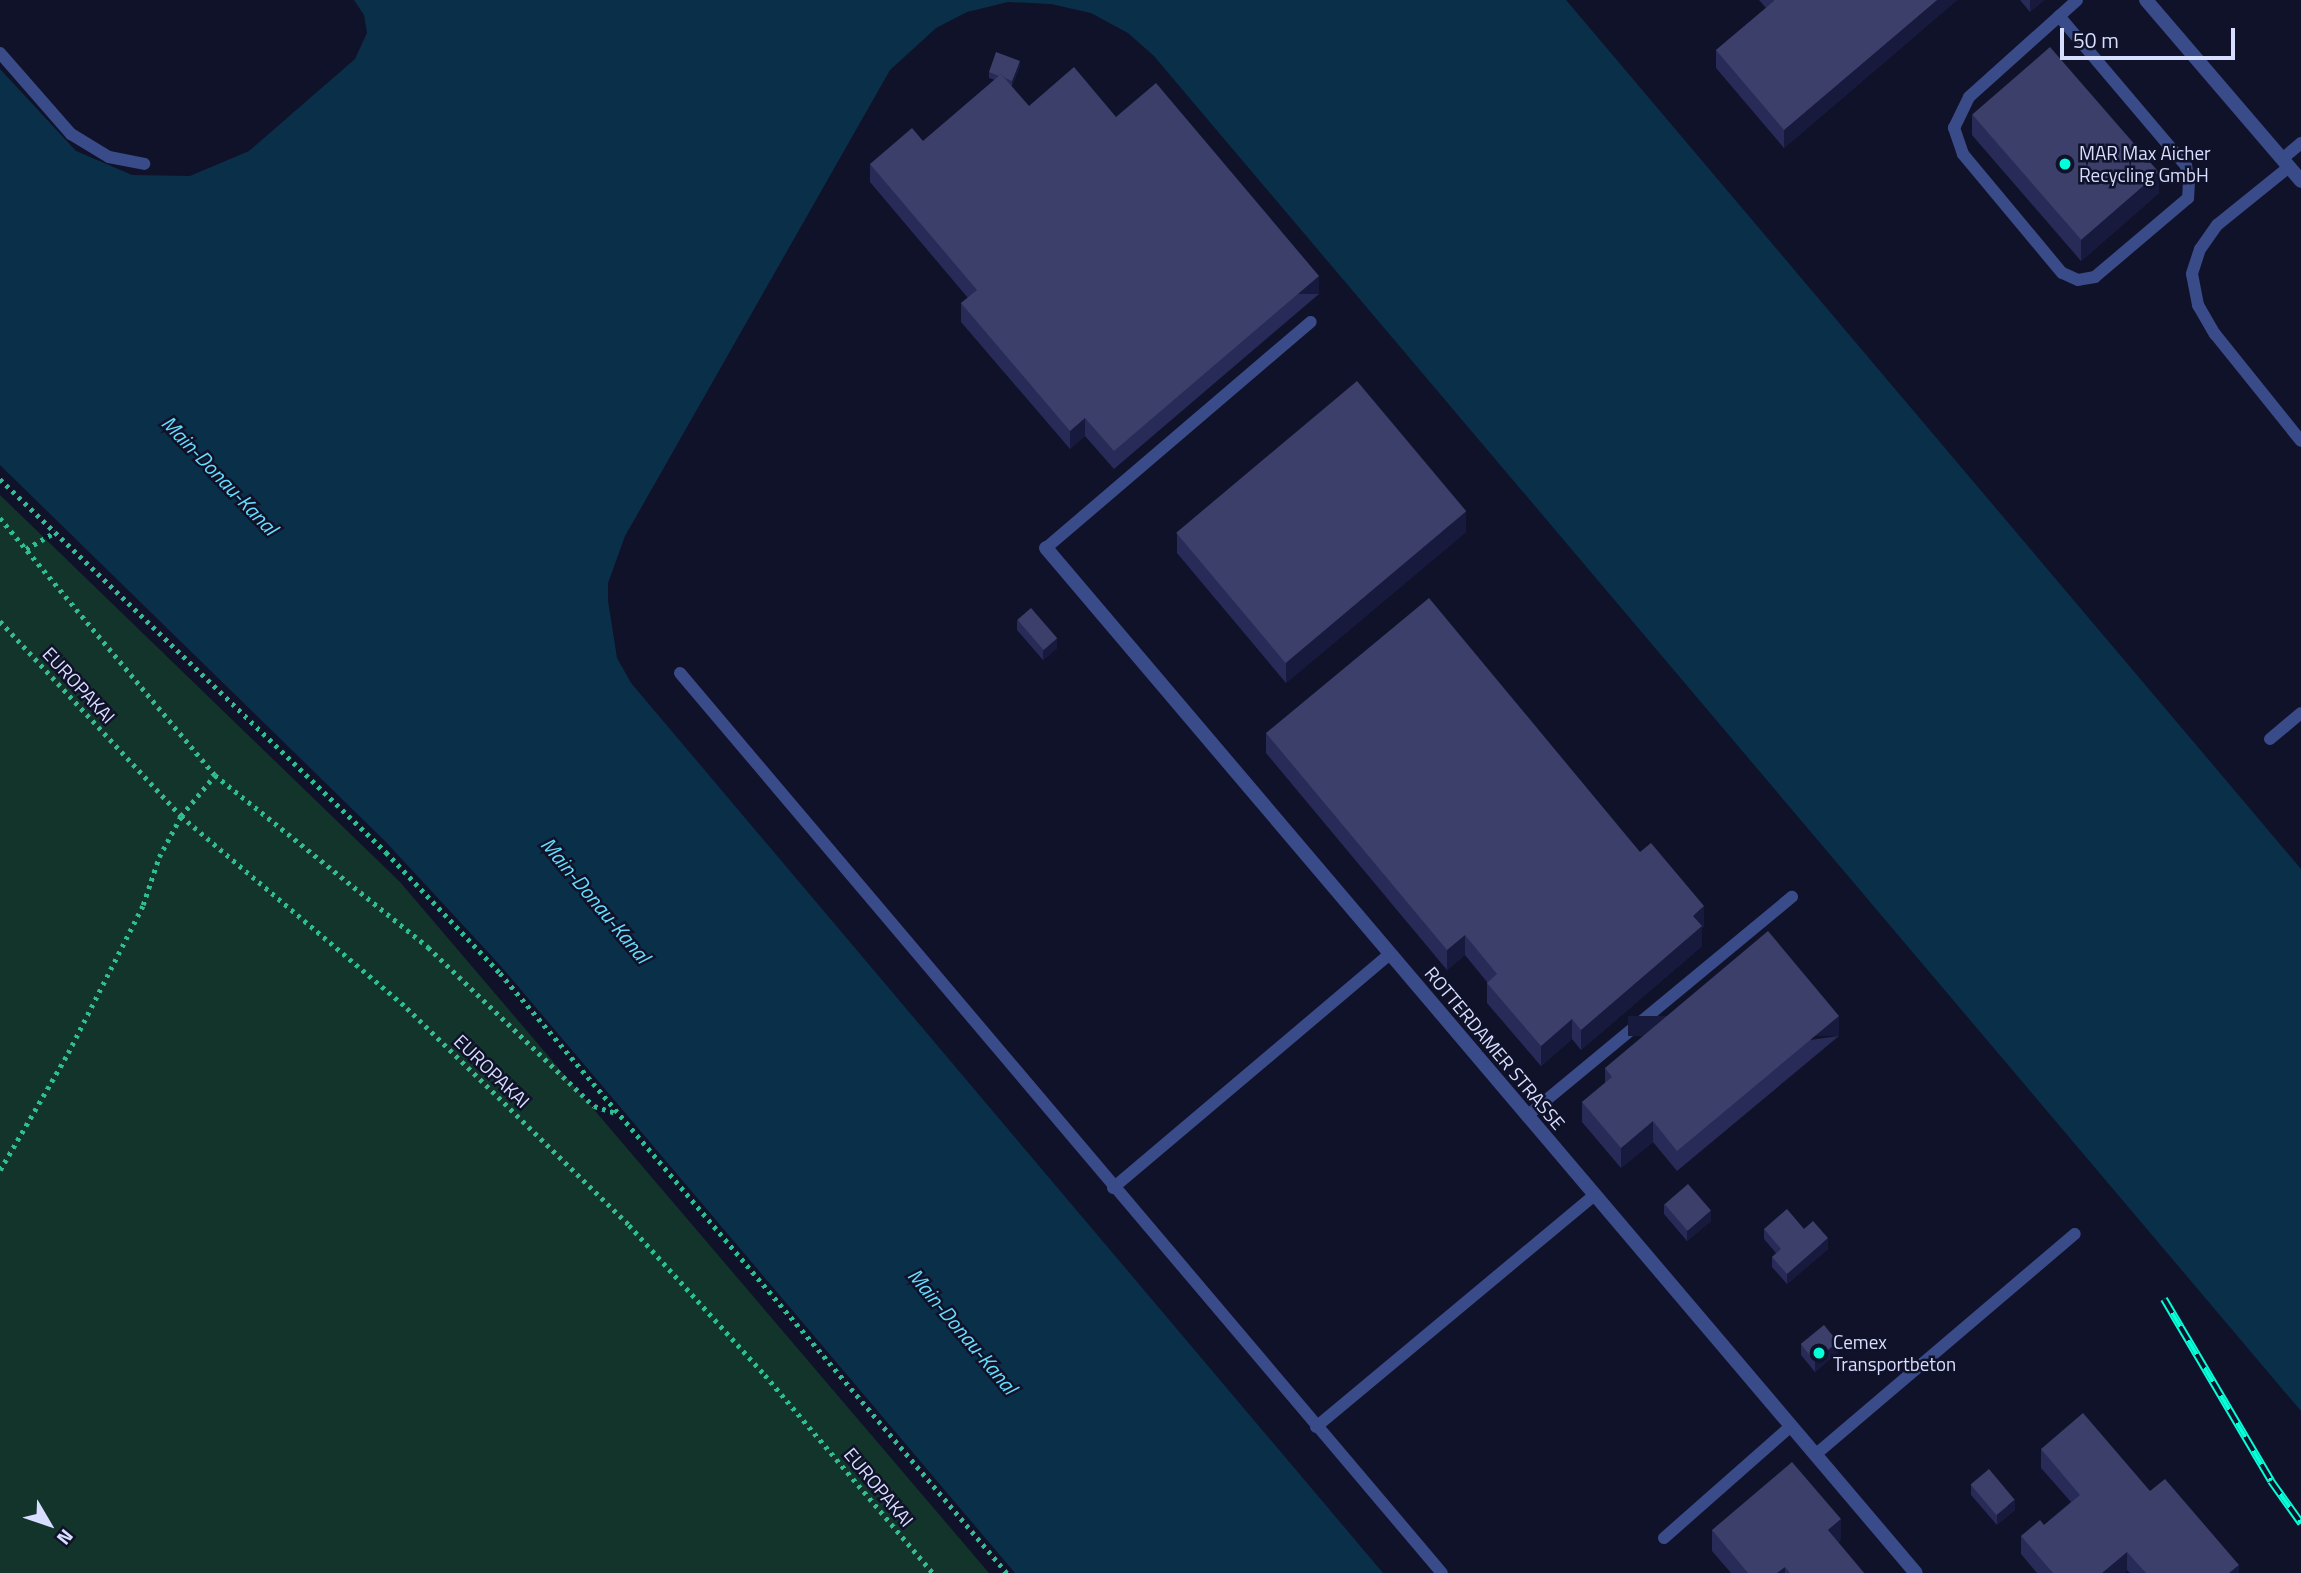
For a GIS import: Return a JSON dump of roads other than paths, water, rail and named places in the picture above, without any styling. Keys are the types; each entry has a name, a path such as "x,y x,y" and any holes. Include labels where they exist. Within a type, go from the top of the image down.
{"street":[{"path":"2146,0 2301,181"},
{"name":"ROTTERDAMER STRASSE","path":"1046,548 1916,1573"}],"lane":[{"path":"2059,16 2186,166 2189,181 2188,198 2095,277 2078,280 2063,273 1963,153 1954,128 1969,97 2059,16 2077,0"},
{"path":"0,53 71,134 109,157 144,164"},
{"path":"2300,437 2215,334 2198,305 2192,274 2200,249 2217,225 2286,163 2301,143"},
{"path":"1046,548 1311,322"},
{"path":"680,673 1441,1573"},
{"path":"2270,739 2301,713"},
{"path":"1527,1116 1792,897"},
{"path":"1113,1188 1390,954"},
{"path":"1316,1427 1594,1195"},
{"path":"1815,1455 2075,1234"},
{"path":"1664,1538 1791,1426"}],"water":[{"name":"Main-Donau-Kanal","path":"354,0 1566,0 2301,869 2301,1411 1154,56 1128,33 1091,13 1051,4 1008,2 967,12 936,28 890,70 625,536 608,583 608,601 617,658 631,683 1383,1573 1015,1573 499,964 385,841 0,465 0,69 76,151 132,175 190,176 249,151 355,59 367,33 364,15"}],"railway":[{"path":"2164,1299 2271,1481 2301,1523"}],"place":[{"name":"MAR Max Aicher Recycling GmbH","path":"2065,164"},
{"name":"Cemex Transportbeton","path":"1819,1353"}]}
